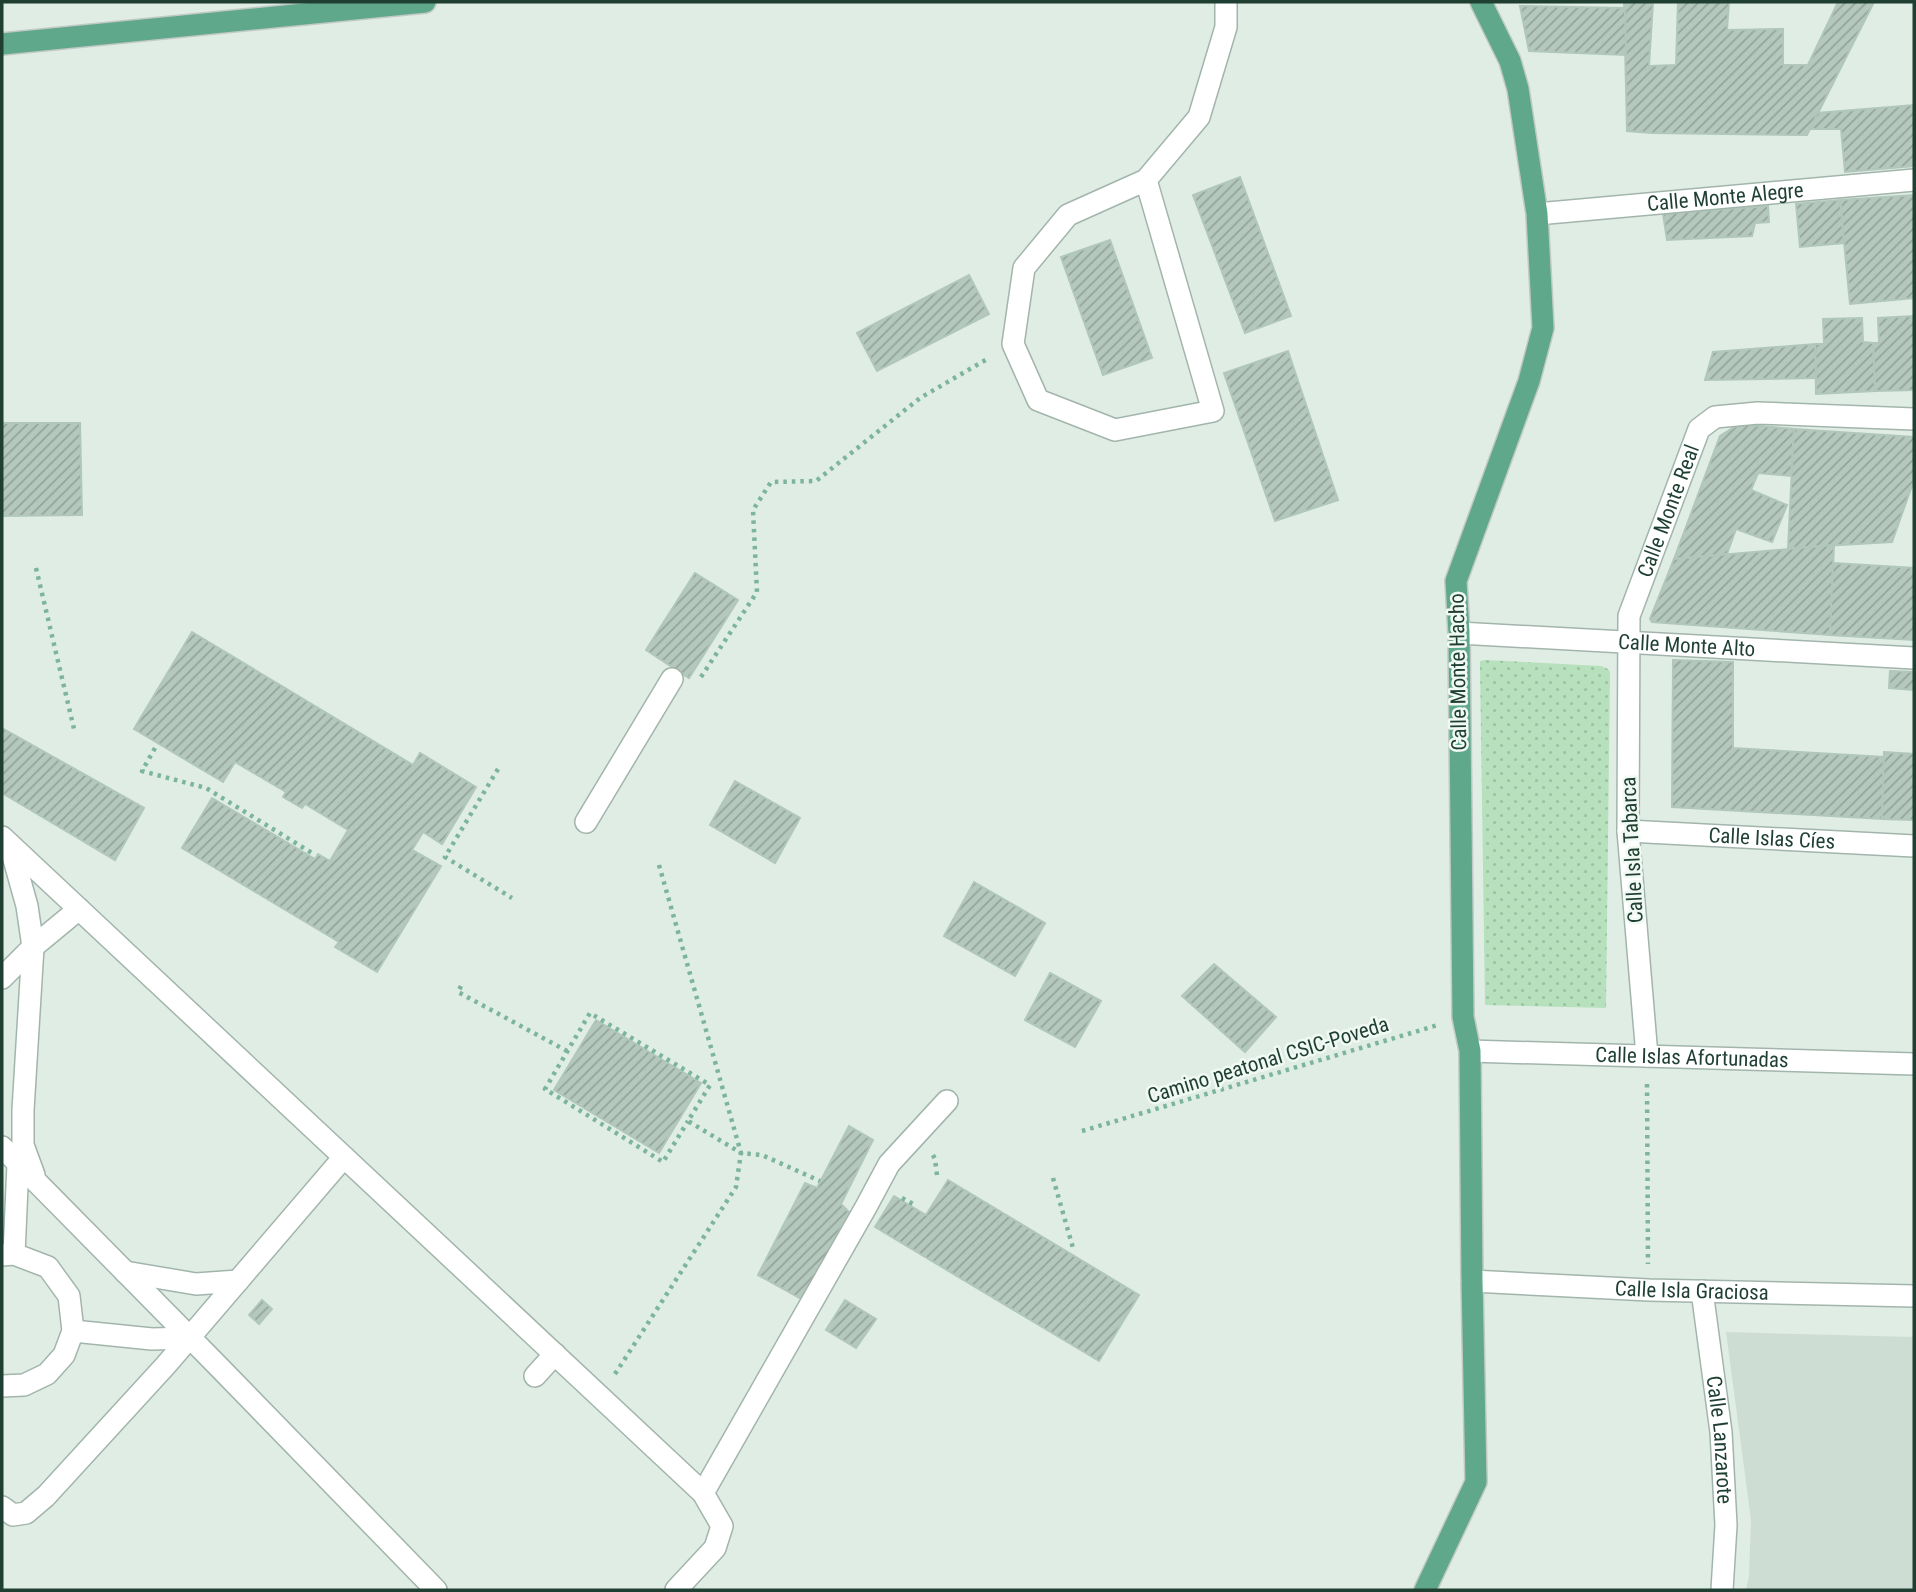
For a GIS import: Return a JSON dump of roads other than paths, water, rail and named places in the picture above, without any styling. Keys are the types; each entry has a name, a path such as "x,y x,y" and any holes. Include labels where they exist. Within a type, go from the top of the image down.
{"main road":[{"path":"2,44 425,2"},
{"name":"Calle Monte Hacho","path":"1425,1590 1476,1482 1470,1052 1463,1017 1459,633 1456,581 1529,381 1543,328 1537,214 1518,89 1510,61 1481,2"}],"street":[{"path":"1146,180 1213,411 1115,430 1038,400 1013,344 1024,268 1068,215 1146,180 1199,117 1226,27 1226,2"},
{"name":"Calle Monte Alegre","path":"1537,214 1914,180"},
{"name":"Calle Monte Real","path":"1628,642 1629,615 1699,429 1715,417 1758,413 1914,419"},
{"name":"Calle Monte Alto","path":"1459,633 1914,658"},
{"name":"Calle Isla Tabarca","path":"1628,642 1628,831 1647,1056"},
{"path":"586,822 672,679"},
{"name":"Calle Islas Cíes","path":"1628,831 1914,846"},
{"path":"6,841 704,1493 722,1526 715,1548 676,1590"},
{"path":"6,841 27,906 33,947 23,1145 36,1181"},
{"path":"2,978 33,947 79,909"},
{"name":"Calle Islas Afortunadas","path":"1470,1052 1914,1064"},
{"path":"704,1493 889,1164 947,1101"},
{"path":"2,1147 436,1590"},
{"path":"2,1507 13,1515 26,1513 46,1496 190,1338 344,1157"},
{"path":"2,1387 24,1385 47,1374 64,1355 73,1331 69,1296 48,1267 8,1254 19,1164"},
{"path":"125,1272 195,1283 238,1281"},
{"name":"Calle Isla Graciosa","path":"1472,1281 1702,1292 1914,1296"},
{"name":"Calle Lanzarote","path":"1702,1292 1721,1433 1726,1525 1722,1590"},
{"path":"73,1331 152,1339 190,1338"},
{"path":"534,1376 555,1354"}]}
